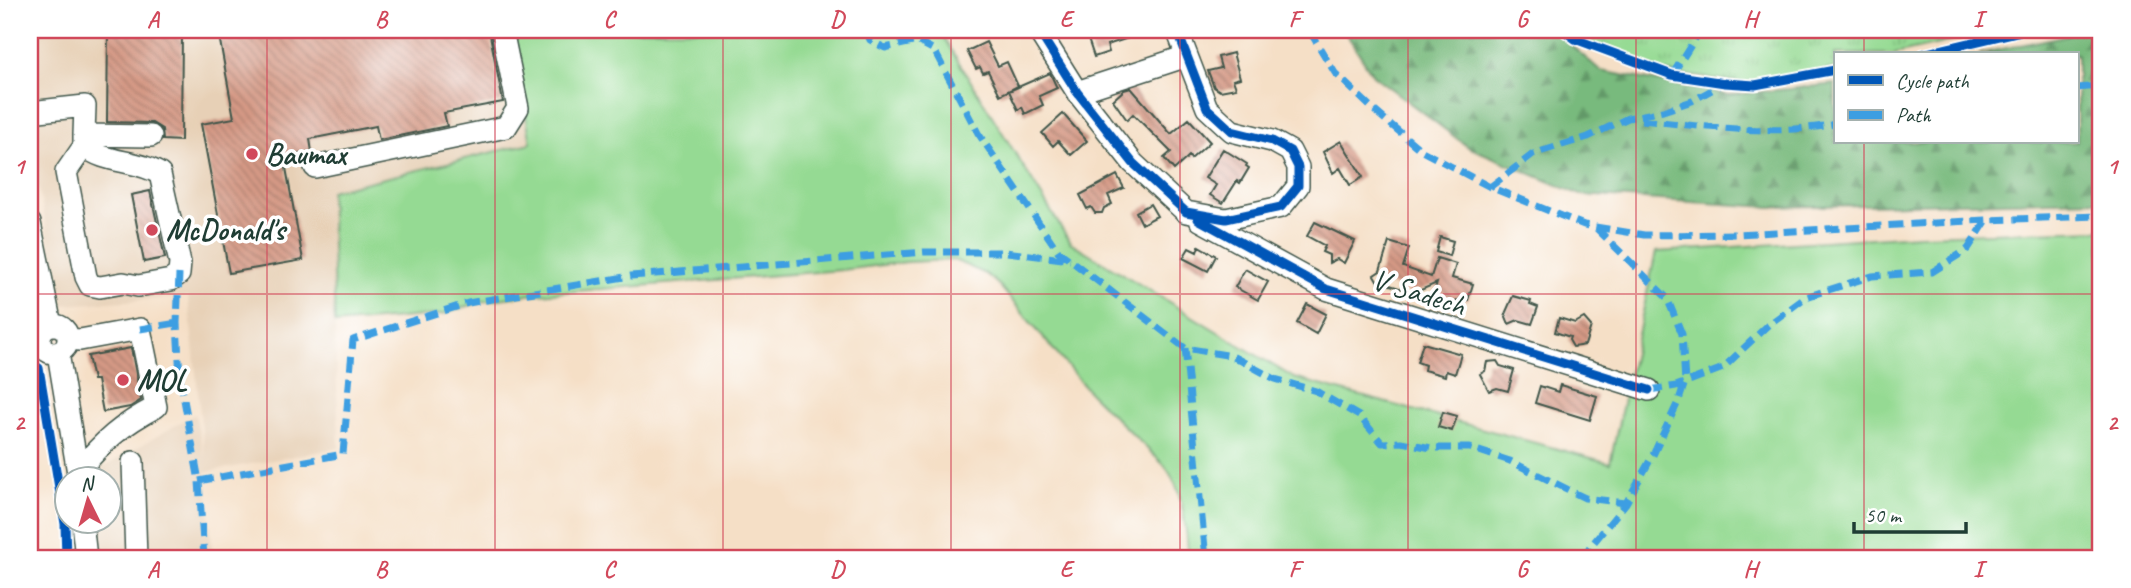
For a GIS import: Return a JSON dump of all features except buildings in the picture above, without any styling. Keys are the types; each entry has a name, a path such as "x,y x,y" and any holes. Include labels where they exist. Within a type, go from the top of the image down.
{"street":[{"path":"315,167 506,127 518,108 502,30"},
{"name":"V Sadech","path":"1038,30 1077,92 1133,163 1186,212 1326,289 1649,390"},
{"path":"1177,30 1207,108 1232,131 1272,141 1290,151 1298,167 1298,186 1281,207 1226,219 1186,212"},
{"path":"1077,92 1187,55"},
{"path":"30,112 85,106 84,140 66,172 86,277 90,285 100,287 123,283 138,286 171,280 179,274 180,262 160,174 150,168 100,156 84,140"},
{"path":"84,140 151,136"},
{"path":"30,223 40,336 46,351 80,340 140,329 156,407 130,421 105,440 85,466"},
{"path":"63,346 77,466"},
{"path":"133,462 136,558"},
{"path":"84,536 86,558"}],"shaded area":[{"path":"30,30 510,30 531,143 330,191 339,448 206,472 213,558 98,558 96,536 122,536 122,466 106,466 195,414 205,459 188,297 61,305 30,143"}],"green space":[{"path":"510,30 939,30 1070,242 1294,378 1610,463 1656,252 1919,235 2101,230 2101,558 1189,558 1177,487 1165,466 1090,393 999,285 986,274 954,260 525,295 480,302 444,314 335,324 330,191 531,143"},
{"path":"1344,30 1553,30 1601,71 1729,95 1834,84 1834,144 2078,144 2078,52 1988,52 2090,30 2101,30 2101,200 1770,207 1581,195 1468,147 1373,75"},
{"path":"1572,30 2001,30 1904,52 1834,52 1834,68 1801,76 1744,83 1662,72 1591,44"}],"marked path":[{"path":"866,30 870,40 885,48 917,41 934,50 978,133 1058,251 1185,348 1232,356 1275,379 1316,391 1359,416 1382,443 1401,442 1431,448 1470,448 1510,461 1585,498 1626,503"},
{"path":"1309,30 1335,73 1422,151 1490,187 1584,225 1644,235 1739,234 2101,216"},
{"path":"1686,30 1706,33 1738,30"},
{"path":"1672,75 1698,34"},
{"path":"1490,187 1533,154 1588,137 1628,118 1663,111 1692,101 1724,83"},
{"path":"2078,88 2101,86"},
{"path":"1642,120 1763,130 1834,124"},
{"path":"1649,390 1676,386 1723,368 1768,325 1806,297 1872,276 1932,272 1968,249 1987,220"},
{"path":"1581,558 1626,503 1653,455 1685,382 1682,334 1667,298 1595,227"},
{"path":"199,481 343,454 353,340 468,303 631,276 924,252 1006,252 1070,260"},
{"path":"179,274 177,323 180,378 199,481 204,558"},
{"path":"140,329 177,323"},
{"path":"1185,348 1206,558"}],"cycle path":[{"path":"1038,30 1077,92 1133,163 1186,212 1226,219 1281,207 1298,186 1298,167 1290,151 1272,141 1232,131 1207,108 1177,30"},
{"path":"1563,30 1575,39 1672,75 1725,83 1755,85 1834,70"},
{"path":"1932,52 2025,30"},
{"path":"1198,219 1326,289 1649,390"},
{"path":"30,362 39,368 65,524 66,558"}],"place":[{"name":"Baumax","path":"252,154"},
{"name":"McDonald's","path":"152,230"},
{"name":"MOL","path":"123,380"}]}
